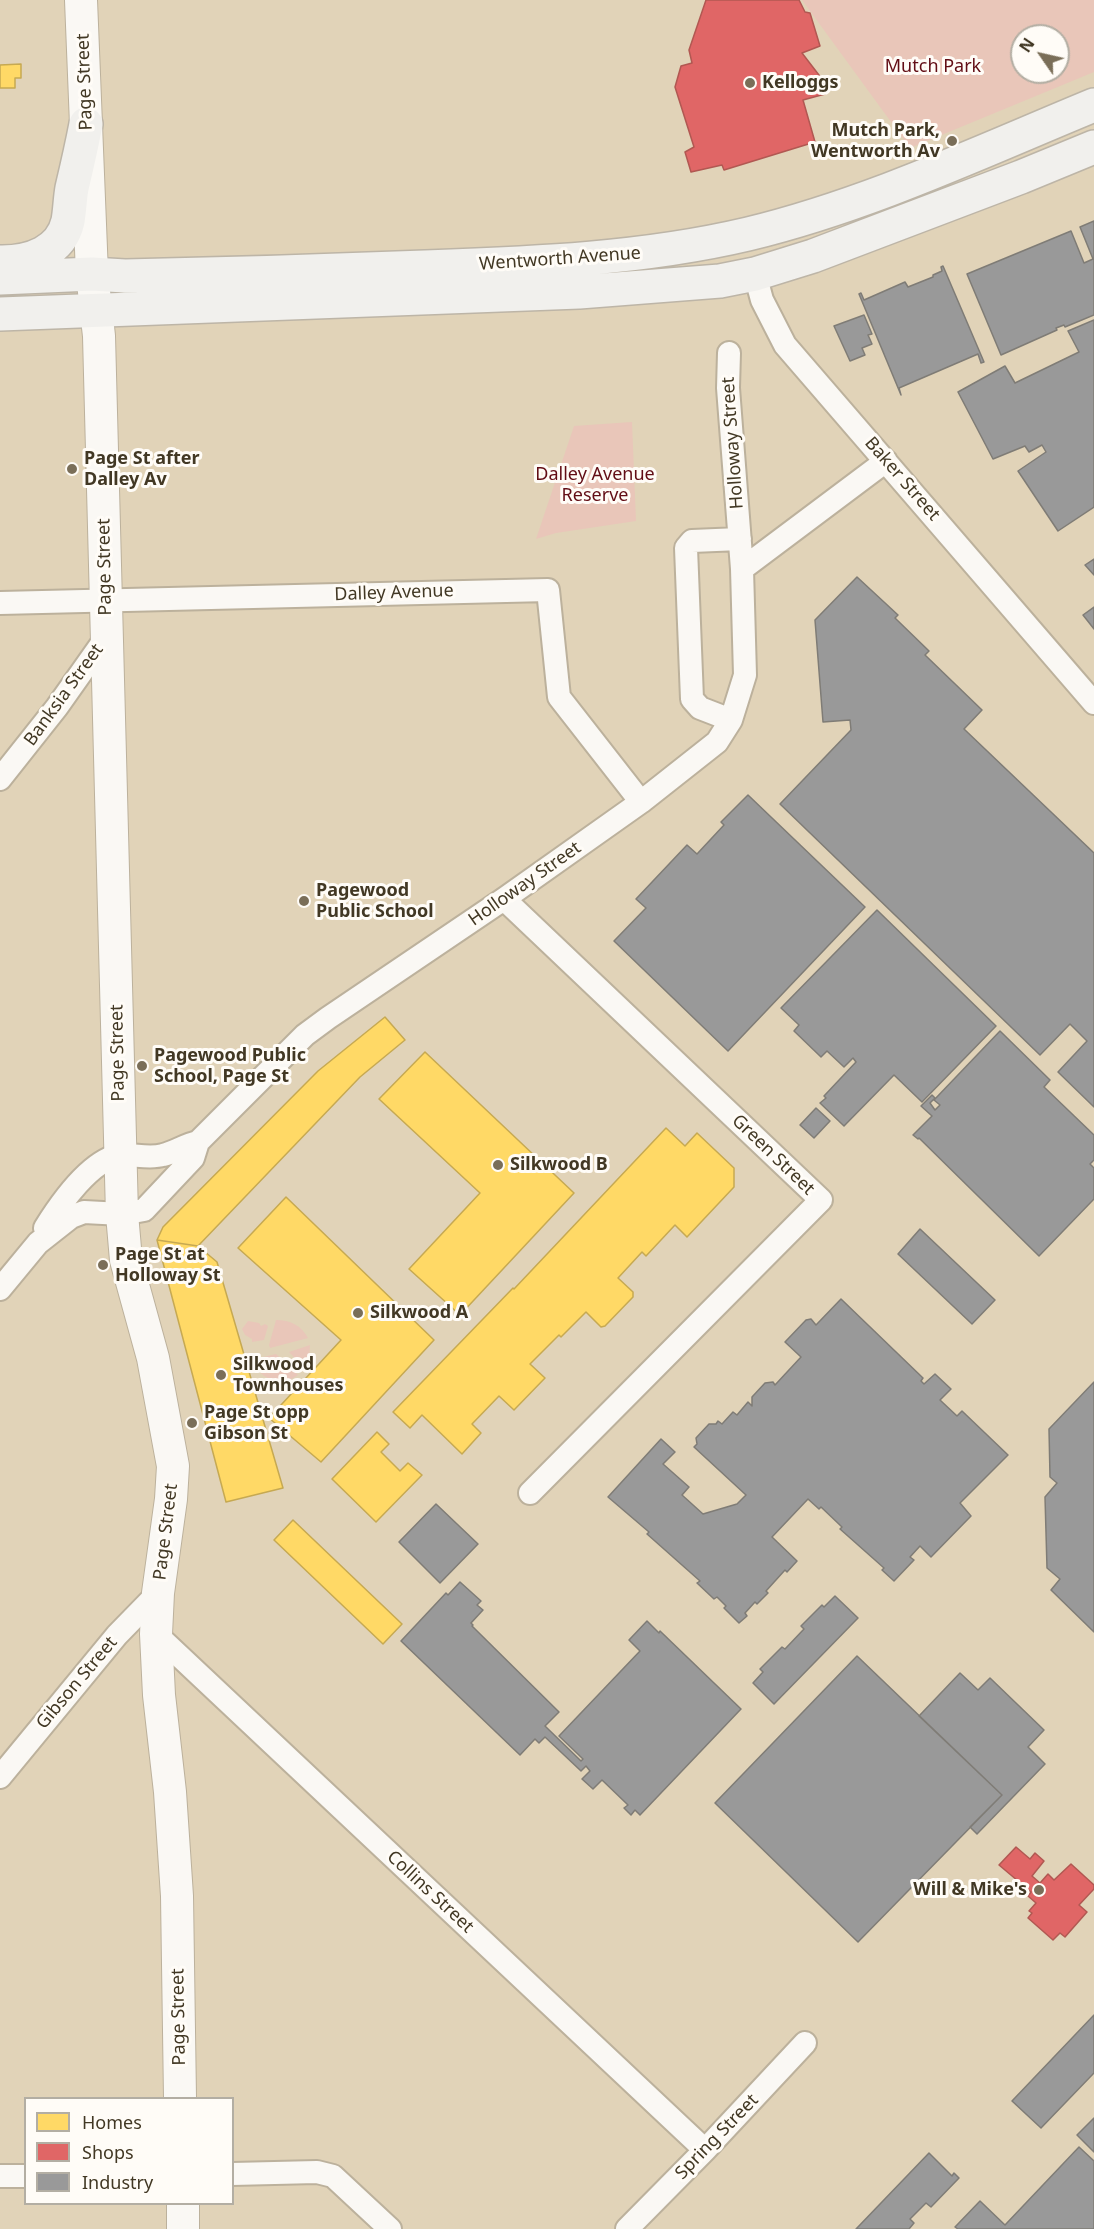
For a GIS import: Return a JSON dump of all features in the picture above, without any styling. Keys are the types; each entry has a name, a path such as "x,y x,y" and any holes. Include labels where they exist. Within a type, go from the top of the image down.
{"main road":[{"name":"Page Street","path":"81,0 92,274 97,311 122,1214 126,1260 153,1358 173,1466 171,1499 158,1593 156,1634 177,1896 180,2097"},
{"name":"Wentworth Avenue","path":"0,278 92,274 125,276 299,272 560,261 655,252 748,234 853,204 1094,105"},
{"path":"0,262 36,258 53,247 63,232 68,223 72,190 86,124"},
{"name":"Wentworth Avenue","path":"0,314 579,292 720,281 755,274 813,256 1094,147"},
{"name":"Baker Street","path":"748,234 755,274"},
{"path":"183,2205 183,2229"}],"street":[{"name":"Baker Street","path":"755,274 762,300 785,345 1094,703"},
{"name":"Holloway Street","path":"38,1243 71,1217 84,1212 122,1214 144,1210 193,1158 198,1142 305,1035 641,802 717,742 731,720 746,675 742,569 728,388 729,353"},
{"path":"742,569 886,460"},
{"path":"731,720 700,708 692,699 686,548 692,541 740,539"},
{"name":"Dalley Avenue","path":"0,603 548,590 559,697 641,802"},
{"name":"Banksia Street","path":"0,779 52,714 105,639"},
{"name":"Green Street","path":"504,899 821,1200 530,1493"},
{"name":"Holloway Street","path":"0,1289 38,1243 52,1216 96,1164 120,1155 161,1156 182,1146 198,1142"},
{"name":"Gibson Street","path":"0,1777 117,1635 158,1593"},
{"name":"Collins Street","path":"156,1634 705,2151"},
{"name":"Spring Street","path":"627,2229 705,2151 805,2043"},
{"path":"234,2174 317,2172 333,2176 390,2229"},
{"path":"0,2176 24,2175"}],"green space":[{"name":"Mutch Park","path":"802,0 1094,0 1094,72 1070,82 1070,24 1010,24 1010,84 1065,84 910,148"},
{"name":"Dalley Avenue Reserve","path":"632,422 636,521 556,533 536,539 574,426"},
{"path":"276,1320 295,1324 308,1338 270,1348"},
{"path":"248,1321 268,1326 264,1340 252,1342 252,1339 245,1335 242,1329"},
{"path":"310,1345 309,1359 304,1368 289,1352"},
{"path":"276,1354 298,1375 284,1381 271,1380 255,1367 251,1360"}],"building: Homes":[{"path":"21,64 21,78 15,78 15,88 0,88 0,65"},
{"path":"385,1017 405,1040 360,1077 198,1246 157,1240 163,1227 318,1071"},
{"name":"Silkwood B","path":"425,1052 574,1193 460,1315 409,1269 480,1193 379,1099"},
{"path":"666,1128 685,1146 697,1133 734,1168 734,1187 687,1237 675,1225 646,1256 642,1252 618,1278 633,1292 633,1297 605,1326 601,1327 586,1312 561,1337 559,1335 530,1364 545,1378 514,1410 499,1396 472,1424 481,1433 462,1454 422,1415 410,1428 393,1412 514,1289"},
{"name":"Silkwood A","path":"286,1197 434,1340 321,1462 269,1418 341,1340 238,1248"},
{"name":"Silkwood Townhouses","path":"157,1240 198,1246 217,1262 283,1488 226,1502"},
{"path":"377,1432 389,1444 381,1452 400,1471 408,1463 422,1475 376,1522 332,1479"},
{"path":"293,1520 402,1624 383,1644 274,1540"}],"building: Shops":[{"name":"Kelloggs","path":"706,0 799,0 805,12 810,13 820,46 802,53 822,79 825,94 803,100 815,142 724,170 722,165 691,172 685,152 694,147 675,87 681,66 692,63 689,50"},
{"path":"1016,1847 1030,1859 1035,1853 1044,1861 1032,1876 1040,1883 1048,1874 1054,1880 1071,1864 1094,1885 1094,1889 1079,1905 1087,1912 1065,1937 1060,1933 1053,1940 1028,1918 1032,1913 1029,1911 1036,1903 1028,1896 1031,1892 999,1865"}],"building: Industry":[{"path":"1094,221 1094,315 1065,327 1064,325 1056,328 1057,330 1001,355 967,274 1071,231 1084,263 1093,259 1080,227"},
{"path":"943,266 984,362 981,363 978,354 899,388 901,395 859,294 861,293 864,300 905,282 908,287 933,277 942,271"},
{"path":"864,315 872,334 868,335 872,344 862,348 865,355 850,361 834,326"},
{"path":"1094,320 1094,507 1058,531 1018,471 1046,452 1042,445 1029,452 1025,446 993,459 958,392 1005,366 1015,383 1079,352 1068,331"},
{"path":"1094,559 1094,575 1085,565"},
{"path":"857,577 898,615 895,618 929,651 925,655 982,710 964,729 1094,853 1094,1107 1058,1072 1087,1041 1070,1024 1040,1055 780,804 851,730 850,720 823,722 815,620"},
{"path":"1094,607 1094,629 1083,615"},
{"path":"748,795 865,907 728,1051 614,941 646,908 636,899 687,845 697,854 724,825 721,822"},
{"path":"877,910 996,1026 922,1102 894,1075 844,1126 820,1103 856,1062 853,1058 844,1067 827,1051 821,1057 794,1031 799,1025 781,1008"},
{"path":"1000,1031 1050,1080 1044,1087 1094,1135 1094,1160 1090,1164 1094,1168 1094,1199 1039,1256 919,1138 913,1135 932,1116 921,1106 932,1095 935,1098 930,1103 935,1110 940,1105 934,1100"},
{"path":"816,1108 830,1121 814,1138 800,1125"},
{"path":"920,1229 995,1300 972,1324 898,1254"},
{"path":"841,1299 923,1378 921,1381 924,1384 935,1374 951,1389 940,1400 957,1416 962,1411 1008,1455 960,1503 971,1516 931,1557 920,1546 910,1557 914,1560 894,1581 882,1570 884,1568 840,1529 842,1527 821,1507 819,1509 808,1499 772,1537 797,1561 787,1572 785,1570 757,1604 755,1602 745,1613 747,1616 739,1623 717,1597 714,1599 697,1583 700,1581 608,1497 661,1439 675,1452 663,1464 689,1487 682,1495 703,1514 737,1504 746,1495 694,1447 697,1444 696,1438 709,1424 716,1424 718,1421 722,1424 733,1412 737,1415 748,1402 752,1406 752,1397 765,1383 773,1382 775,1385 801,1357 785,1342 806,1320 811,1319 816,1325"},
{"path":"1094,1382 1094,1632 1051,1590 1060,1579 1047,1568 1045,1497 1057,1483 1050,1477 1049,1429"},
{"path":"436,1504 478,1544 440,1583 399,1542"},
{"path":"460,1582 481,1601 477,1605 483,1610 471,1623 472,1626 559,1712 545,1726 581,1761 583,1759 559,1736 640,1651 629,1640 647,1621 741,1709 640,1815 635,1810 631,1815 624,1808 628,1805 602,1780 593,1789 582,1779 590,1771 586,1766 581,1771 545,1737 539,1743 535,1739 520,1755 401,1641 446,1593 448,1595"},
{"path":"835,1596 858,1618 774,1704 753,1683 763,1672 760,1669 782,1647 785,1649 804,1629 801,1626 822,1605 824,1607"},
{"path":"857,1656 1002,1795 858,1942 715,1803"},
{"path":"960,1673 978,1690 990,1678 1044,1730 1028,1747 1045,1764 977,1834 970,1827 1002,1795 919,1716"},
{"path":"1094,2015 1094,2073 1041,2128 1012,2101"},
{"path":"1094,2118 1094,2152 1077,2135"},
{"path":"1079,2147 1094,2161 1094,2229 958,2229 955,2227 980,2201 1005,2225"},
{"path":"929,2153 952,2176 954,2173 959,2178 931,2207 926,2203 910,2219 914,2223 909,2229 856,2229"}],"place":[{"name":"Kelloggs","path":"750,83"},
{"name":"Mutch Park, Wentworth Av","path":"952,141"},
{"name":"Page St after Dalley Av","path":"72,469"},
{"name":"Pagewood Public School","path":"304,901"},
{"name":"Pagewood Public School, Page St","path":"142,1066"},
{"name":"Silkwood B","path":"498,1165"},
{"name":"Page St at Holloway St","path":"103,1265"},
{"name":"Silkwood A","path":"358,1313"},
{"name":"Silkwood Townhouses","path":"221,1375"},
{"name":"Page St opp Gibson St","path":"192,1423"},
{"name":"Will & Mike's","path":"1039,1890"}]}
